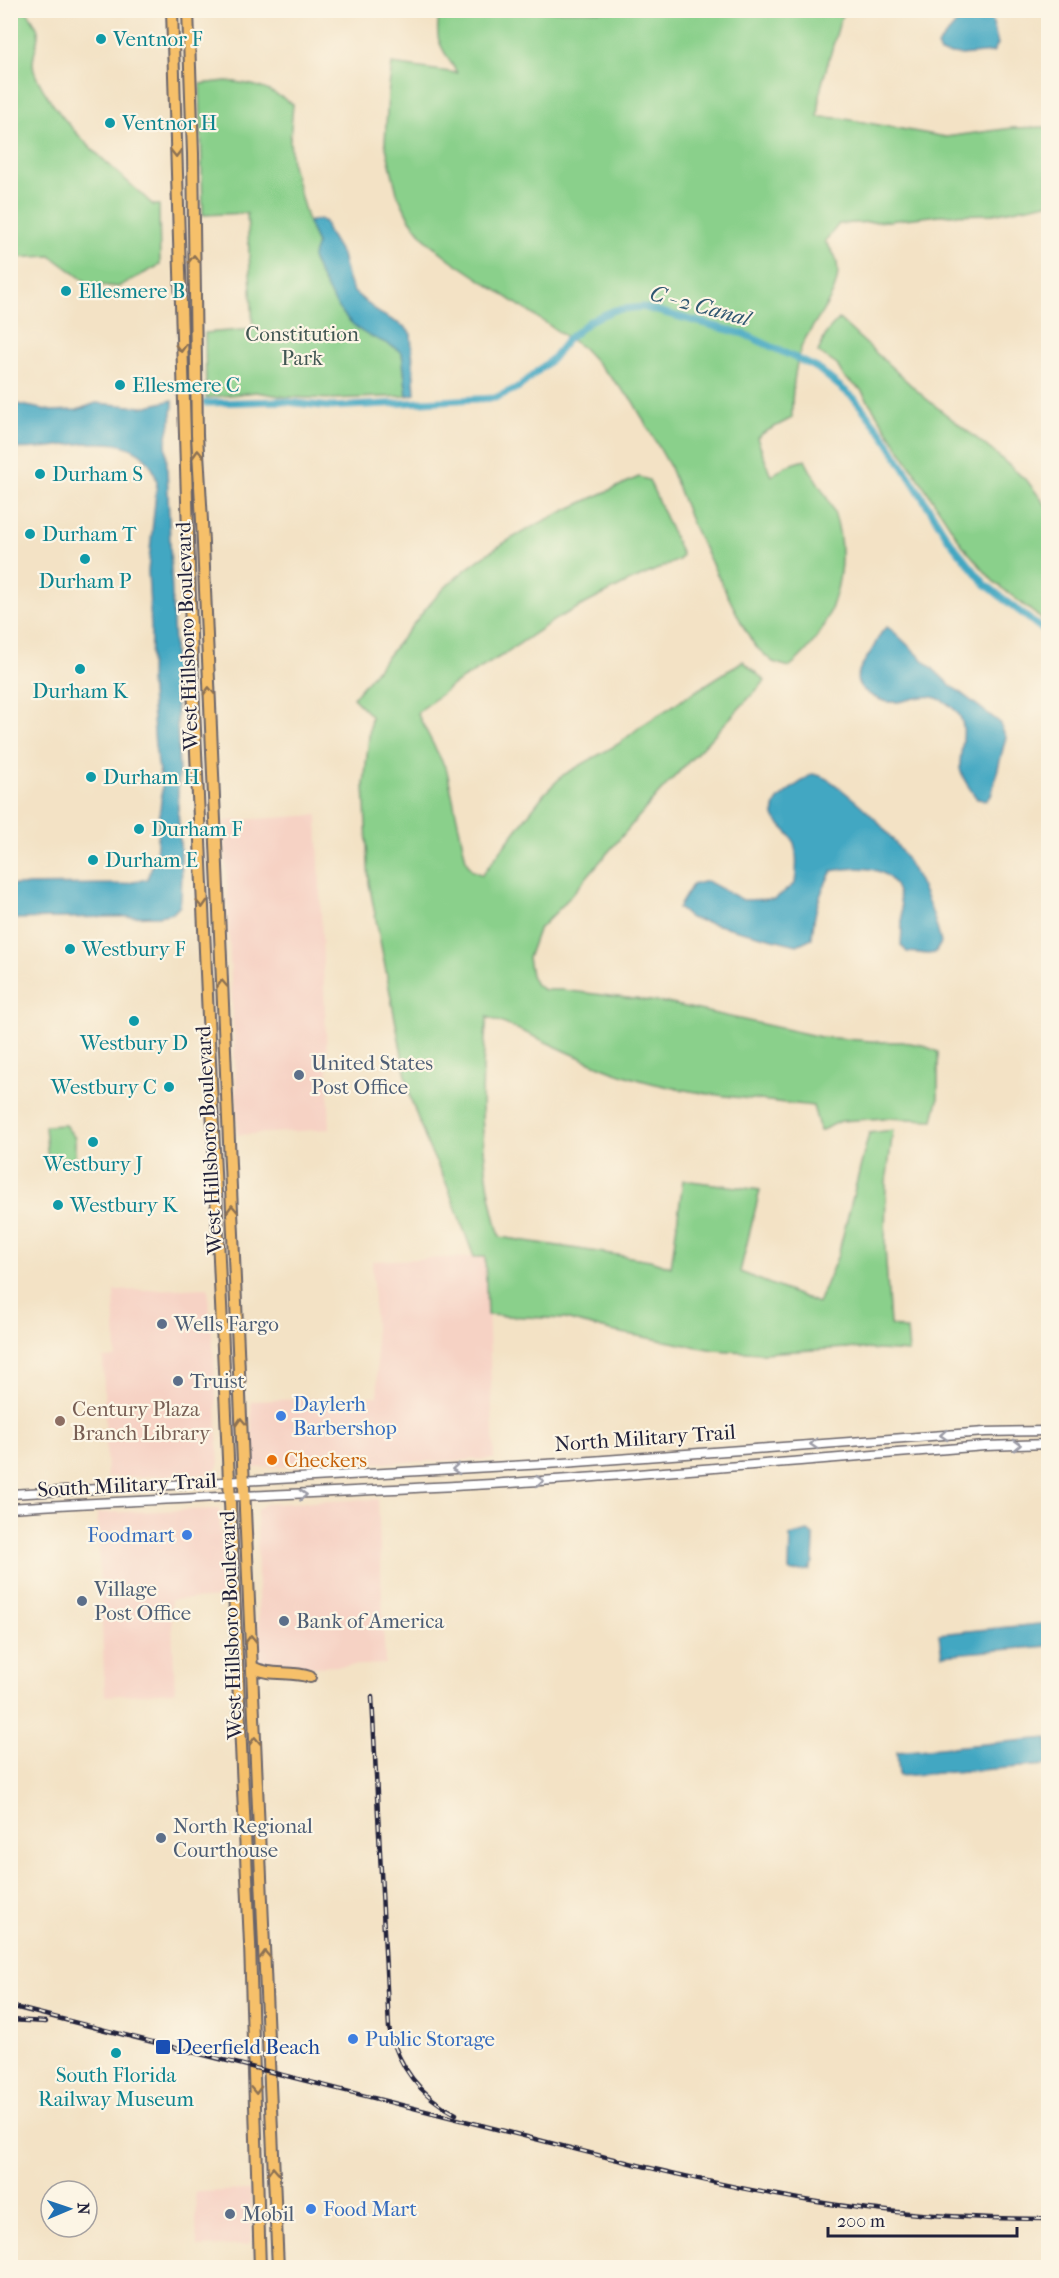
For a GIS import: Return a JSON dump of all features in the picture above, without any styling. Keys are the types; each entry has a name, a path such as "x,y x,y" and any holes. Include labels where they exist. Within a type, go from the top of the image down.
{"main road":[{"name":"West Hillsboro Boulevard","path":"172,10 192,664 246,1839 260,2268"},
{"name":"West Hillsboro Boulevard","path":"188,10 196,415 278,2268"},
{"path":"186,480 192,486 197,516 202,521"},
{"path":"207,1022 216,1037 224,1042"},
{"path":"208,1047 218,1051 225,1060"},
{"path":"252,1666 269,1674 300,1674 310,1677"},
{"path":"246,1839 260,1860"},
{"path":"251,1968 256,1985 260,1991 266,1993"}],"street":[{"name":"North Military Trail","path":"244,1481 563,1462 915,1436 1048,1431"},
{"name":"North Military Trail","path":"245,1497 546,1480 986,1446 1048,1444"},
{"name":"South Military Trail","path":"10,1494 244,1481"},
{"name":"South Military Trail","path":"10,1508 245,1497"}],"shaded area":[{"path":"317,815 330,1129 238,1135 224,821"},
{"path":"486,1256 494,1459 253,1468 251,1401 378,1396 372,1261"},
{"path":"208,1288 219,1465 212,1474 107,1478 103,1358 116,1357 114,1291"},
{"path":"378,1499 385,1664 268,1669 259,1663 257,1510 265,1504"},
{"path":"219,1509 224,1597 171,1600 175,1692 105,1696 97,1513"},
{"path":"250,2190 252,2240 247,2245 197,2247 195,2192"}],"green space":[{"path":"10,11 27,11 36,26 38,37 33,59 34,70 59,113 105,161 153,205 159,205 160,265 118,287 89,284 51,256 11,258"},
{"path":"440,11 843,11 821,87 818,117 840,118 946,137 1012,128 1048,127 1048,203 993,214 940,215 839,224 825,241 835,256 838,268 837,280 828,303 802,345 794,381 792,418 757,438 771,476 786,466 805,460 831,505 839,533 840,576 828,617 818,636 805,653 789,667 773,662 755,646 743,626 693,526 669,465 632,400 583,348 451,260 427,241 409,218 397,193 385,143 392,64 457,73 438,38"},
{"name":"Constitution Park","path":"226,81 261,88 293,104 290,140 292,165 308,222 317,244 323,282 344,314 361,331 393,345 402,353 407,396 331,399 287,397 256,392 206,398 205,333 253,329 247,213 203,215 200,84"},
{"path":"839,319 924,397 1028,482 1048,508 1048,624 993,581 963,546 861,390 844,377 837,365 818,352 827,332"},
{"path":"639,477 649,480 682,555 679,560 626,583 556,619 454,684 417,713 447,771 466,860 471,870 482,875 544,794 563,775 620,743 641,726 743,661 765,681 659,793 561,907 538,930 528,958 531,975 536,985 544,990 562,990 667,1003 821,1037 922,1045 938,1052 938,1100 933,1120 885,1118 841,1121 820,1131 813,1106 715,1095 642,1080 601,1067 487,1017 483,1072 483,1128 488,1183 500,1237 650,1260 671,1267 683,1180 760,1190 740,1272 818,1303 838,1255 869,1133 893,1130 886,1183 885,1246 890,1325 907,1330 909,1352 847,1348 763,1353 714,1350 611,1331 565,1319 487,1315 485,1257 474,1257 410,1097 369,883 364,785 371,716 353,698 435,598 472,565 494,549 541,522"},
{"path":"65,1125 75,1138 75,1160 48,1162 45,1126"}],"water":[{"path":"967,11 990,11 998,44 993,52 961,55 940,53 937,46"},
{"path":"320,219 325,222 328,232 342,255 348,280 354,292 379,313 405,327 411,334 415,394 407,396 402,353 361,331 345,316 326,288 312,258 317,244 308,222"},
{"path":"173,400 173,411 166,442 179,773 178,806 182,873 180,906 173,913 159,916 11,919 11,885 124,884 147,879 156,855 162,788 155,746 150,680 151,628 148,571 157,482 149,462 135,450 117,444 11,448 11,403 52,411 77,410 96,403 143,407"},
{"path":"887,627 949,684 999,722 1006,737 991,796 986,800 977,799 962,775 960,760 963,730 960,716 955,710 944,701 933,697 896,702 885,701 874,697 860,686 857,680 860,669 880,634"},
{"path":"812,774 828,780 851,797 868,812 896,844 919,881 928,901 941,943 935,953 907,952 901,945 902,924 898,892 892,881 871,869 854,868 832,871 818,903 812,938 797,945 690,918 678,908 692,885 707,881 743,900 775,899 795,883 797,861 795,845 790,835 775,818 774,807 778,800"},
{"path":"808,1531 814,1539 813,1562 809,1570 792,1572 789,1570 790,1536"},
{"path":"1048,1623 1048,1646 942,1655 939,1634"},
{"path":"1048,1738 1048,1765 899,1776 897,1752"}],"waterway":[{"name":"C - 2 Canal","path":"206,403 279,401 331,407 495,398 519,387 552,359 568,339 591,320 615,310 642,307 744,334 817,368 855,399 884,436 949,540 985,584 1048,634"}],"railway":[{"path":"372,1697 389,2028 398,2055 412,2078 431,2098 456,2114"},
{"path":"10,2006 626,2162 735,2187 875,2210 979,2218 1048,2219"},
{"path":"10,2020 46,2022"}],"place":[{"name":"Ventnor F","path":"101,39"},
{"name":"Ventnor H","path":"110,123"},
{"name":"Ellesmere B","path":"66,291"},
{"name":"Ellesmere C","path":"120,385"},
{"name":"Durham S","path":"40,474"},
{"name":"Durham T","path":"30,534"},
{"name":"Durham P","path":"85,559"},
{"name":"Durham K","path":"80,669"},
{"name":"Durham H","path":"91,777"},
{"name":"Durham F","path":"139,829"},
{"name":"Durham E","path":"93,860"},
{"name":"Westbury F","path":"70,949"},
{"name":"Westbury D","path":"134,1021"},
{"name":"United States Post Office","path":"299,1075"},
{"name":"Westbury C","path":"169,1087"},
{"name":"Westbury J","path":"93,1142"},
{"name":"Westbury K","path":"58,1205"},
{"name":"Wells Fargo","path":"162,1324"},
{"name":"Truist","path":"178,1381"},
{"name":"Daylerh Barbershop","path":"281,1416"},
{"name":"Century Plaza Branch Library","path":"60,1421"},
{"name":"Checkers","path":"272,1460"},
{"name":"Foodmart","path":"187,1535"},
{"name":"Village Post Office","path":"82,1601"},
{"name":"Bank of America","path":"284,1621"},
{"name":"North Regional Courthouse","path":"161,1838"},
{"name":"Public Storage","path":"353,2039"},
{"name":"Deerfield Beach","path":"163,2047"},
{"name":"South Florida Railway Museum","path":"116,2053"},
{"name":"Food Mart","path":"311,2209"},
{"name":"Mobil","path":"230,2214"}]}
